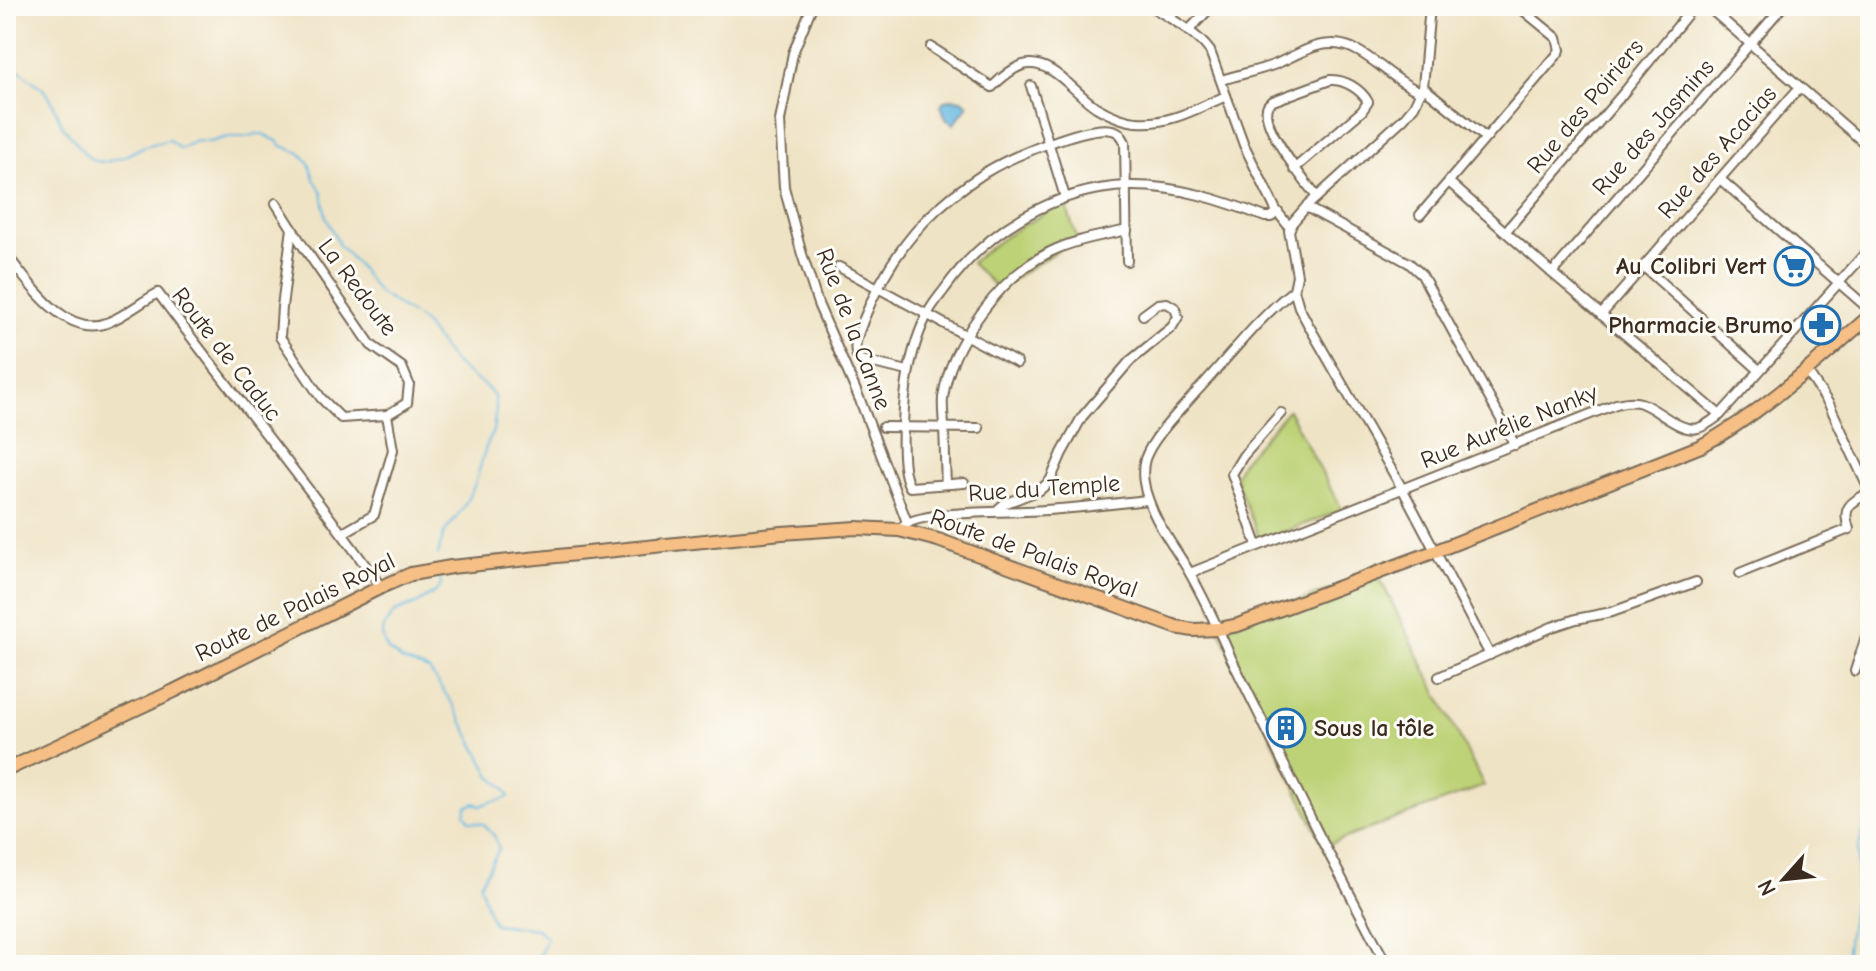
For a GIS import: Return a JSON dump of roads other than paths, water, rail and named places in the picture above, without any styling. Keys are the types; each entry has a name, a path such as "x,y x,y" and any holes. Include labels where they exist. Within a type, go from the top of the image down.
{"main road":[{"name":"Route de Palais Royal","path":"6,770 174,691 381,587 411,574 451,567 782,533 903,526 1176,627 1219,629 1275,612 1436,551 1701,446 1724,434 1806,370 1870,313"}],"street":[{"name":"Rue de la Canne","path":"812,6 793,53 780,121 784,187 818,304 860,400 903,526"},
{"path":"1150,6 1188,31 1210,51 1244,145 1278,212 1290,228 1297,275 1294,290 1299,307 1403,490 1490,655"},
{"path":"1169,17 1179,6"},
{"path":"1188,31 1212,6"},
{"path":"1290,228 1306,207 1414,106 1422,89 1430,6"},
{"path":"1420,215 1556,56 1560,46 1557,38 1518,6"},
{"name":"Rue des Poiriers","path":"1506,231 1694,6"},
{"path":"1707,6 1870,148"},
{"name":"Rue des Jasmins","path":"1552,273 1783,6"},
{"path":"1222,80 1274,64 1314,46 1336,43 1354,49 1409,87 1422,89 1486,138"},
{"path":"931,47 992,87 1019,67 1032,64 1041,66 1052,71 1096,106 1134,122 1175,118 1226,96"},
{"path":"1294,169 1362,111 1368,102 1363,94 1339,79 1330,80 1268,105 1268,117 1281,149 1294,169 1317,197"},
{"path":"1031,86 1065,197"},
{"name":"Rue des Acacias","path":"1601,315 1800,87"},
{"path":"908,371 860,360 854,352 871,300 899,253 925,221 983,174 1025,152 1084,133 1103,129 1116,131 1125,142 1127,261"},
{"path":"1720,179 1870,313"},
{"path":"1450,183 1720,415 1870,248"},
{"path":"964,483 910,487 907,484 902,427 908,371 927,314 954,275 981,248 1028,215 1065,197 1127,186 1189,192 1265,217 1278,212"},
{"path":"276,203 292,228"},
{"path":"1306,207 1409,263 1422,275 1515,445"},
{"name":"La Redoute","path":"292,228 371,345 402,367 409,384 407,403 387,415 341,418 321,398 280,337 292,228"},
{"path":"946,484 943,398 951,365 983,310 1005,285 1049,252 1076,241 1127,230"},
{"name":"Route de Caduc","path":"6,254 59,315 74,323 92,326 108,323 158,293 381,587"},
{"path":"839,267 1017,363"},
{"path":"1644,267 1759,370"},
{"path":"1294,290 1237,346 1154,443 1145,458 1143,472 1148,500 1219,629 1251,699 1387,965"},
{"path":"996,511 1004,504 1040,490 1050,481 1082,417 1130,361 1172,327 1178,317 1175,308 1167,303 1158,304 1143,315"},
{"path":"1740,573 1849,529 1845,513 1848,507 1870,492 1829,404 1806,370"},
{"name":"Rue Aurélie Nanky","path":"1190,573 1626,402 1640,402 1681,426 1692,429 1720,415"},
{"path":"1257,545 1232,474 1243,456 1281,413"},
{"path":"343,533 374,515 393,450 387,415"},
{"path":"883,427 979,428"},
{"name":"Rue du Temple","path":"903,526 919,519 1148,500"},
{"path":"6,506 6,515"},
{"path":"1439,677 1552,627 1612,612 1696,582"},
{"path":"1855,671 1870,624"}],"water":[{"path":"951,99 962,100 968,105 954,124 946,119 941,105"}],"waterway":[{"path":"6,60 42,88 51,99 62,125 94,161 106,162 169,140 180,149 195,141 210,142 227,137 263,134 300,153 309,163 322,192 326,217 339,245 379,293 422,321 451,359 494,396 493,431 475,484 463,508 444,533 438,555"},
{"path":"440,576 441,586 418,603 395,612 382,635 388,650 403,661 429,670 454,706 492,778 504,787 509,797 481,806 475,803 466,807 465,814 470,821 484,824 495,837 499,849 480,884 494,924 537,929 547,938 535,965"},
{"path":"1857,877 1858,850 1870,806"},
{"path":"1845,965 1856,885"}],"place":[{"name":"Au Colibri Vert","path":"1794,266"},
{"name":"Pharmacie Brumo","path":"1821,325"},
{"name":"Sous la tôle","path":"1286,728"}]}
